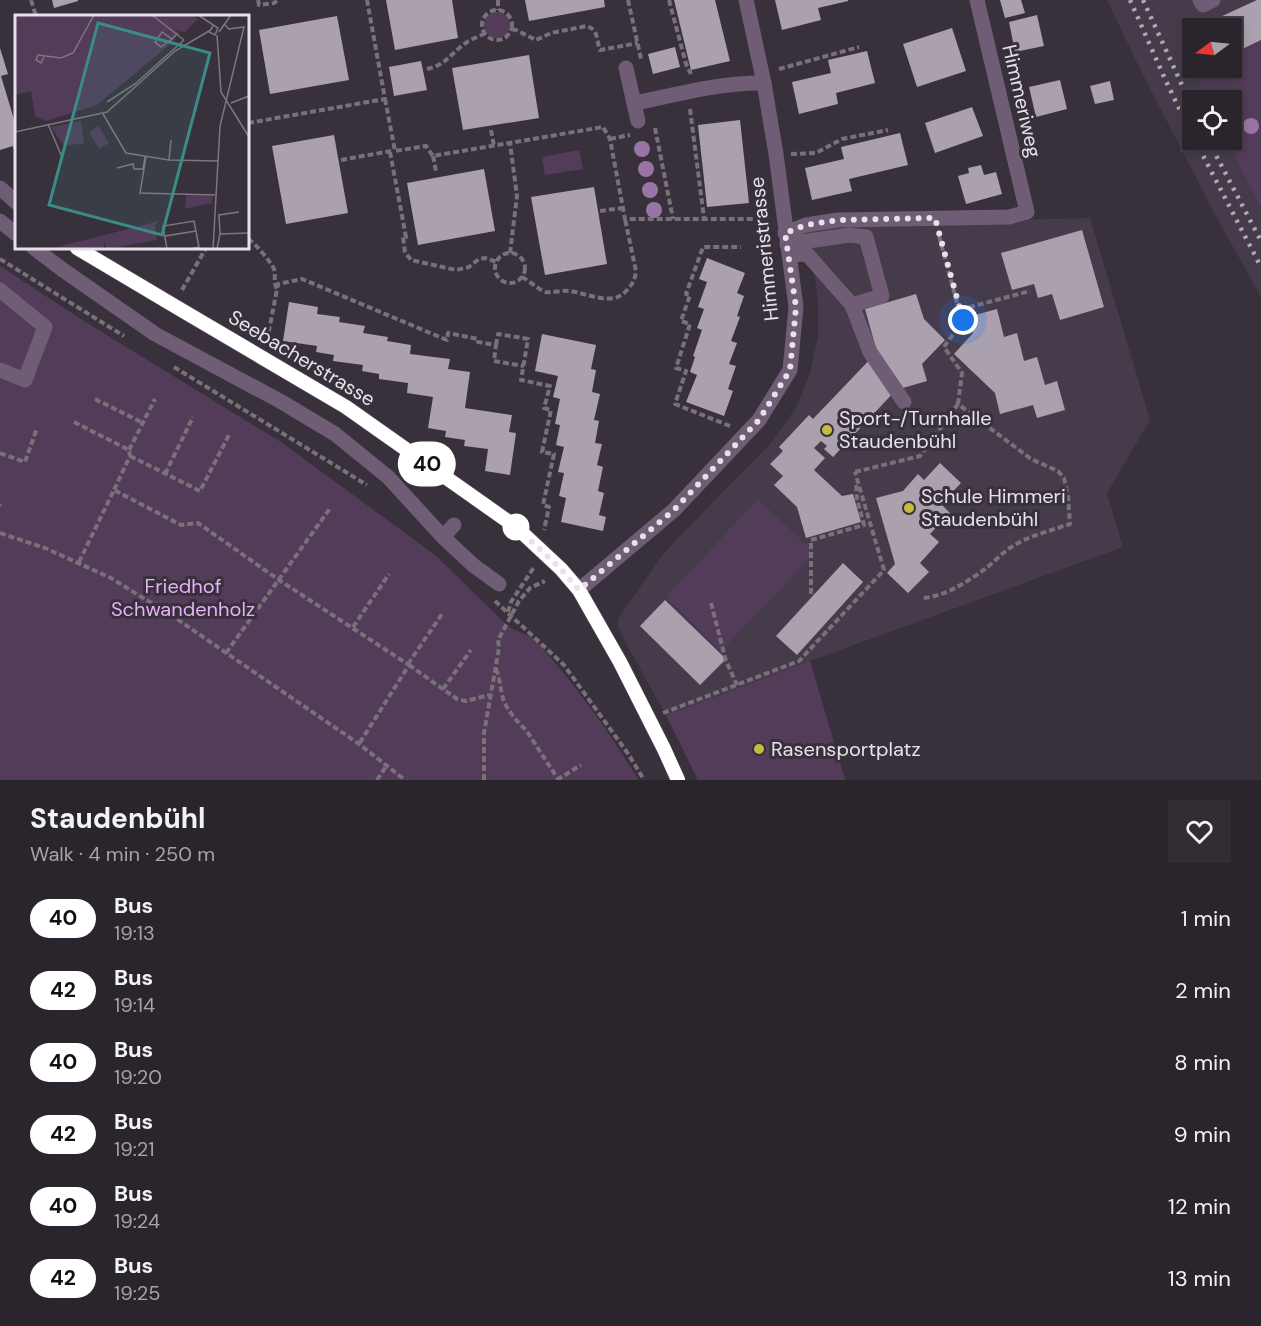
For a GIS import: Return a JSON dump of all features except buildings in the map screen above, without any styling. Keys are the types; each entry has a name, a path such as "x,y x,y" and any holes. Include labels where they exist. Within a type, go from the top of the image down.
{"street":[{"name":"Himmeristrasse","path":"579,590 674,510 759,420 790,370 796,307 776,154 746,0"},
{"name":"Himmeriweg","path":"935,218 1009,217 1027,212 976,0"},
{"path":"1200,0 1203,5 1213,0"},
{"path":"626,68 638,121"},
{"path":"634,103 688,92 747,83 764,83"},
{"path":"0,188 15,201"},
{"path":"787,244 806,225 838,220 935,218"},
{"path":"0,220 15,233"},
{"path":"787,244 850,236 866,237 882,296 852,305"},
{"path":"787,244 807,254 852,305 870,352 904,402"},
{"path":"35,249 155,334 280,401 335,434 388,477 448,531 495,590"},
{"name":"Seebacherstrasse","path":"79,249 346,407 516,527 561,569 579,590 620,662 678,780"},
{"path":"0,290 45,327 25,380 0,370"}],"path":[{"path":"32,0 36,15"},
{"path":"258,0 259,5 274,3 278,0"},
{"path":"367,0 406,237 403,237 405,252 411,260 456,270 469,267 479,259 485,258 496,262"},
{"path":"498,0 498,10"},
{"path":"628,0 640,53"},
{"path":"669,0 686,64 694,78"},
{"path":"498,10 510,16 512,29 503,39 490,39 484,34 482,21 485,15 498,10"},
{"path":"512,29 536,40 551,33 587,26 596,31 600,50 638,43"},
{"path":"427,69 438,67 463,46 484,34"},
{"path":"775,70 859,47"},
{"path":"249,123 385,99"},
{"path":"690,104 704,218"},
{"path":"433,156 603,127 610,139 636,271 635,279 631,286 616,299 589,296 567,290 546,292 522,277"},
{"path":"491,130 494,146"},
{"path":"789,154 816,153 842,139 888,130"},
{"path":"655,131 673,219"},
{"path":"510,143 517,196 510,253"},
{"path":"341,160 426,146 433,156 436,171"},
{"path":"600,211 623,208"},
{"path":"855,472 920,456 958,404 962,373 944,347 963,320 935,218"},
{"path":"625,219 768,219"},
{"path":"249,240 254,242 274,268 274,284 277,289"},
{"path":"731,426 675,404 686,371 676,368 690,324 681,321 690,295 686,294 703,247 741,247"},
{"path":"180,293 205,249"},
{"path":"510,253 521,258 525,271 522,277 511,283 498,278 495,272 496,262 503,255 510,253"},
{"path":"0,259 127,338"},
{"path":"266,347 278,284 303,279 447,340 448,333 496,345"},
{"path":"959,310 1030,291"},
{"path":"524,366 494,361 498,334 528,339 524,366 521,380 550,386 544,408 551,410 542,452 555,454 543,505 549,507 544,531"},
{"path":"166,362 368,486"},
{"path":"95,399 143,423"},
{"path":"79,562 130,456 129,450 155,399"},
{"path":"922,598 931,598 964,584 1009,548 1070,524 1064,478 1058,471 1031,459 958,404"},
{"path":"165,474 193,417"},
{"path":"74,422 129,450"},
{"path":"0,453 25,462 37,428"},
{"path":"130,456 200,491 230,433"},
{"path":"811,594 811,540 864,525 857,499 855,472"},
{"path":"662,713 799,661 884,570 855,472"},
{"path":"114,490 181,525 198,523 279,580 409,664 457,699 466,701 490,695"},
{"path":"226,653 331,507"},
{"path":"0,532 79,562 111,578 177,619 359,744 405,780"},
{"path":"510,614 511,602 535,566 540,549"},
{"path":"353,627 388,574"},
{"path":"484,780 484,733 499,648 498,640 519,601 530,588 545,581"},
{"path":"495,590 510,614 564,665 629,755 644,780"},
{"path":"711,603 726,661 737,685"},
{"path":"359,744 442,614"},
{"path":"443,689 471,650"},
{"path":"495,667 503,699 557,779 581,765"},
{"path":"377,780 387,765"}],"shaded area":[{"path":"1107,0 1261,0 1261,40 1242,49 1242,18 1182,18 1182,35 1178,37 1182,46 1182,78 1196,78 1202,90 1182,90 1182,150 1231,150 1261,208 1261,297 1217,218 1142,73"},
{"name":"Schule Himmeri Staudenbühl","path":"1090,218 1150,420 1107,493 1123,547 810,661 845,780 698,780 667,717 622,636 618,619 661,557 770,444 798,404 811,369 818,336 818,301 808,229 859,224"}],"green space":[{"path":"497,12 506,16 510,25 506,34 497,38 488,34 484,25 488,16"},
{"path":"1261,40 1261,208 1231,150 1242,150 1242,90 1202,90 1196,78 1242,78 1242,49"},
{"path":"579,150 583,169 545,175 542,157"},
{"name":"Friedhof Schwandenholz","path":"0,266 84,321 281,442 435,555 509,627 535,639 603,725 639,780 0,780"},
{"path":"758,499 815,553 721,651 666,597"},
{"name":"Rasensportplatz","path":"810,661 845,780 698,780 668,715"}],"railway":[{"path":"1130,0 1182,114"},
{"path":"1143,0 1184,90"},
{"path":"1200,150 1261,267"},
{"path":"1213,150 1261,241"}],"bus line":[{"name":"40","path":"79,249 346,407 516,527 561,569 579,590 620,662 678,780"}],"place":[{"name":"Sport-/Turnhalle Staudenbühl","path":"827,430"},
{"name":"Schule Himmeri Staudenbühl","path":"909,508"},
{"name":"Rasensportplatz","path":"759,749"}],"route":[{"path":"516,527 561,569 579,590 674,510 759,420 790,370 796,307 785,233 806,225 838,220 935,218 963,320"}]}
